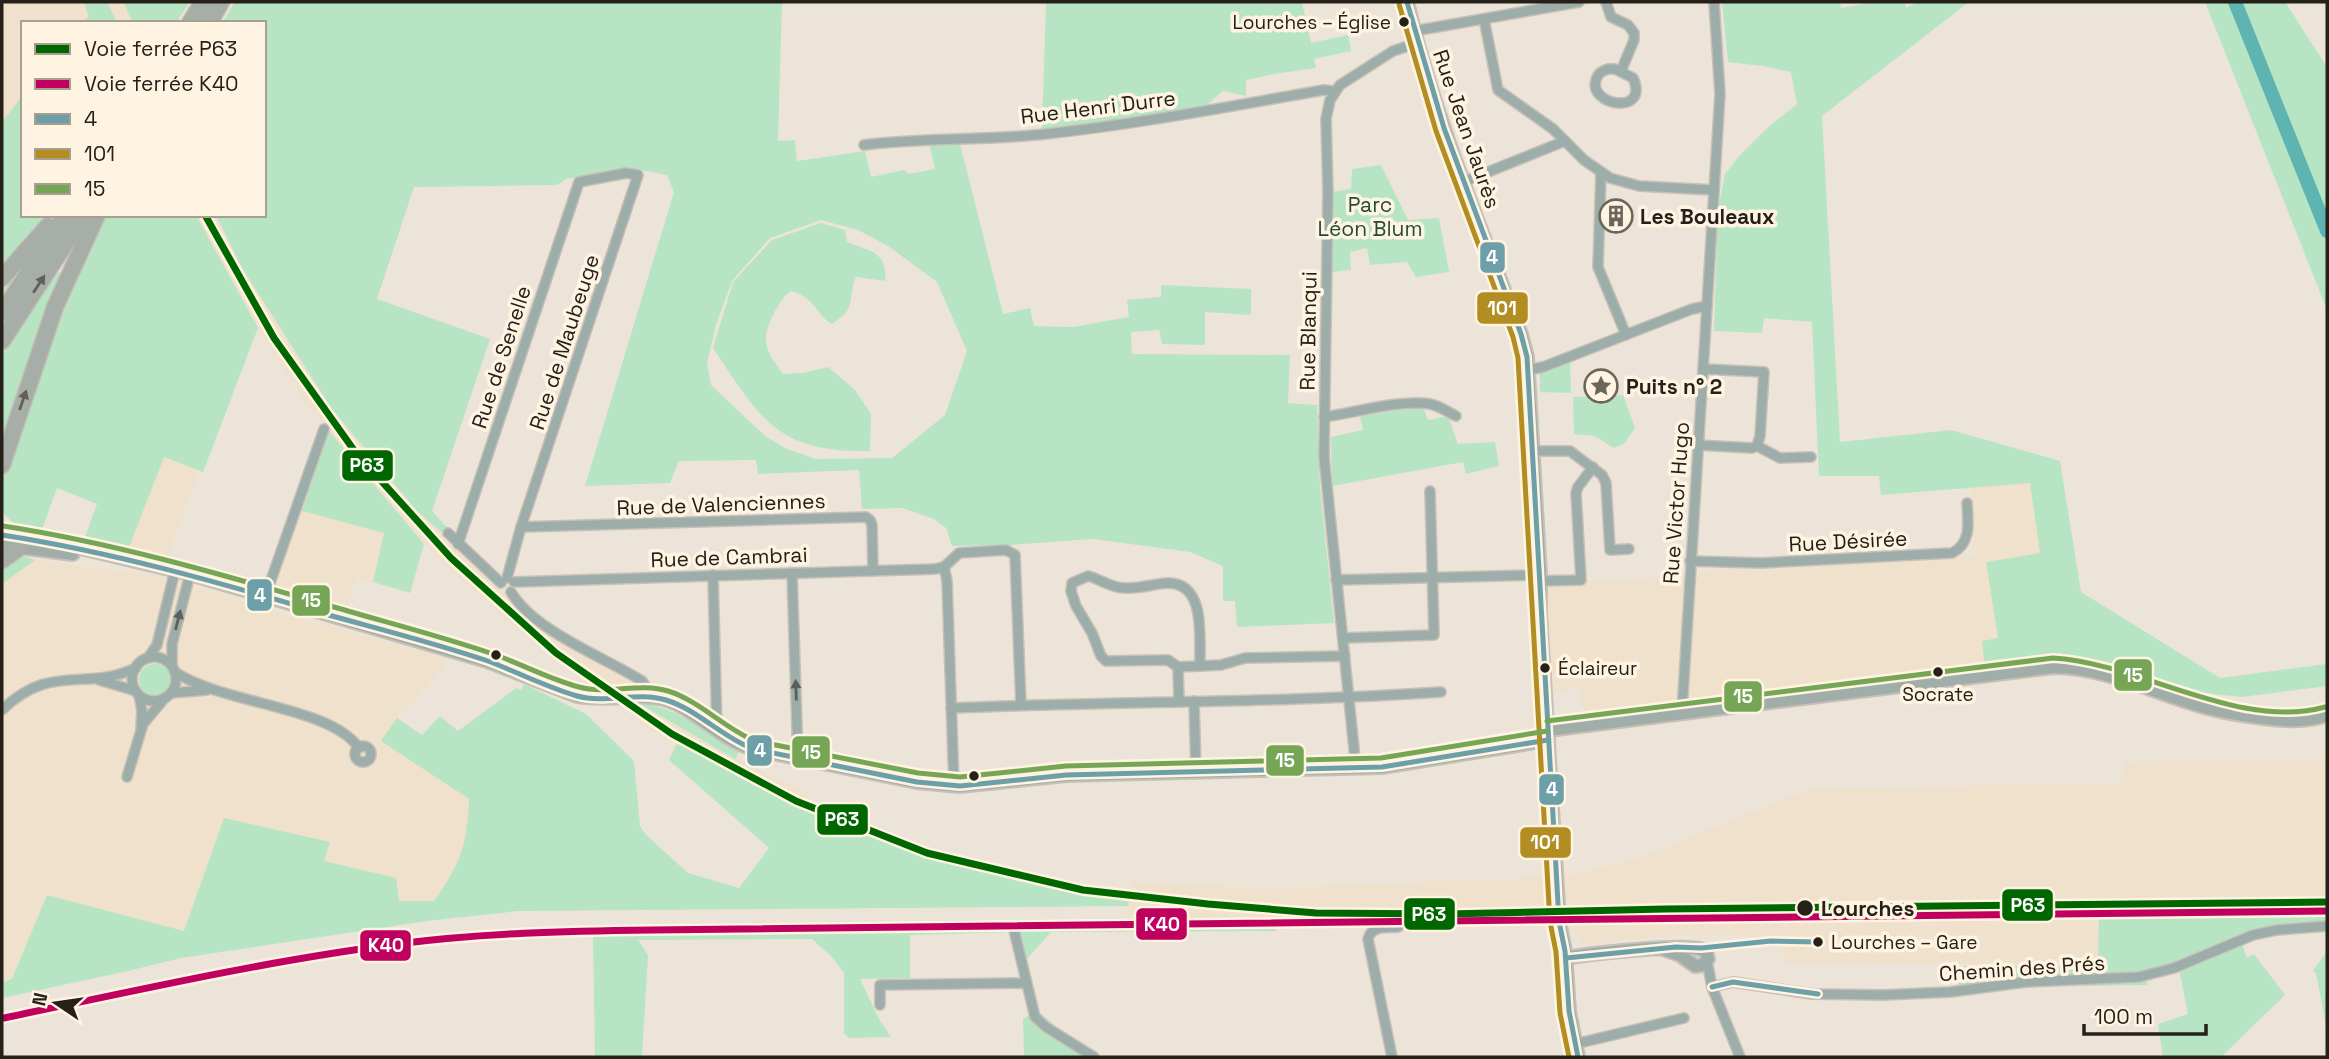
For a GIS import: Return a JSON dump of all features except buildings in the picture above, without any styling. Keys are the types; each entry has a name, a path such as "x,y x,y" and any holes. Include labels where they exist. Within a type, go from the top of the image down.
{"highway":[{"path":"191,21 203,2"},
{"path":"210,21 221,2"},
{"path":"2,278 54,217"},
{"path":"2,313 65,217"},
{"path":"2,341 83,217"},
{"path":"2,465 55,307 96,217"},
{"path":"2,561 20,547"}],"street":[{"name":"Rue Jean Jaurès","path":"1407,2 1435,103 1521,334 1528,370 1559,921 1566,958 1568,1004 1577,1051"},
{"path":"1334,91 1343,82 1415,37 1484,19 1579,2"},
{"path":"1606,2 1611,17 1628,25 1634,33 1621,71"},
{"name":"Rue Victor Hugo","path":"1682,712 1720,81 1714,2"},
{"path":"1484,19 1496,88 1553,129 1580,157 1615,180 1634,185 1714,190"},
{"path":"1611,68 1621,71 1633,78 1636,88 1632,99 1622,104 1601,96 1595,84 1604,70 1611,68"},
{"name":"Rue Henri Durre","path":"864,145 1057,133 1324,90 1334,91"},
{"name":"Rue Blanqui","path":"1334,91 1326,119 1328,192 1325,479 1356,768"},
{"path":"1463,182 1565,141"},
{"path":"1601,172 1598,267 1626,335"},
{"name":"Rue de Maubeuge","path":"508,584 521,527 638,175 622,174 579,182"},
{"name":"Rue de Senelle","path":"458,544 579,182"},
{"path":"1528,370 1543,367 1692,309 1707,306"},
{"path":"1703,369 1764,372 1757,446"},
{"name":"Rue Blanqui","path":"1324,417 1421,404 1436,406 1456,416"},
{"path":"264,600 324,429"},
{"path":"1697,445 1748,448 1757,446 1780,458 1811,457"},
{"path":"1532,451 1570,451 1606,480 1610,550 1629,549"},
{"path":"1336,580 1581,580 1576,493 1593,467"},
{"path":"1343,638 1434,635 1430,491"},
{"name":"Rue Désirée","path":"1690,561 1760,563 1952,553 1961,547 1967,538 1967,503"},
{"name":"Rue de Valenciennes","path":"521,527 866,517 871,522 873,571"},
{"path":"448,533 508,584 524,607 548,627 642,681 647,697"},
{"path":"3,537 20,547 175,574"},
{"path":"3,537 68,545 175,574 496,664 578,696 664,699 747,747 917,782 954,786 1066,775 1356,768 1409,764 1550,733 1682,712 2038,668 2067,667 2100,673 2193,704 2221,710 2287,720 2307,720 2327,715"},
{"path":"954,786 947,581 944,567 959,553 1006,551 1015,555 1021,705"},
{"name":"Rue de Cambrai","path":"508,584 944,567"},
{"path":"792,573 798,758"},
{"path":"2,710 17,696 44,682 90,679 123,673 148,659 157,645 175,574"},
{"path":"713,575 717,732"},
{"path":"1200,666 1198,610 1194,597 1187,590 1171,583 1120,588 1088,576 1075,581 1070,588 1074,603 1103,659 1110,662 1168,660 1178,667 1200,666 1222,665 1249,658 1345,656"},
{"path":"140,732 149,715 168,696 176,683 172,644 189,578"},
{"path":"148,659 160,658 187,679 215,691 318,721 344,733 359,748"},
{"path":"1178,667 1179,701"},
{"path":"127,777 140,732 142,712 133,679 136,668"},
{"path":"90,679 121,685 152,701 188,690 215,691"},
{"path":"951,708 1349,698 1441,692"},
{"path":"1194,701 1196,772"},
{"path":"2221,710 2295,713 2327,708"},
{"name":"Chemin des Prés","path":"1712,987 1733,982 1818,994 1891,995 1950,992 2019,982 2139,977 2174,968 2253,935 2327,926"},
{"path":"1392,1057 1368,939 1370,932 1375,929 1398,927"},
{"path":"1014,930 1031,1007 1037,1020 1094,1057"},
{"path":"1693,958 1701,948 1706,951 1712,987 1740,1057"},
{"path":"1566,958 1663,949 1693,958 1712,987"},
{"path":"880,1006 880,985 1026,983"},
{"path":"1577,1051 1684,1018"}],"shaded area":[{"path":"2,2 83,2 89,16 85,21 21,21 21,98 2,122"},
{"path":"99,2 131,2 139,21 107,21"},
{"path":"196,217 225,217 242,254 461,551 514,601 632,679 634,686 627,692 642,703 736,758 810,794 799,815 698,765 669,754 674,743 640,724 640,720 624,707 622,710 614,705 618,703 612,697 591,686 529,639 441,562 355,466 303,398 255,325"},
{"path":"164,457 199,471 166,560 128,550"},
{"path":"2030,482 2040,554 1986,562 1998,638 1982,642 1985,667 1583,714 1581,689 1553,691 1548,687 1548,582 1697,576 1711,569 1891,563 1974,556 1971,488"},
{"path":"302,511 384,533 373,582 356,578 346,613 273,594"},
{"path":"35,560 158,576 279,613 451,659 397,718 381,740 469,799 468,835 454,873 434,901 399,901 396,878 324,861 330,843 184,932 47,895 12,980 2,982 2,584"},
{"path":"2327,761 2327,910 2099,912 2098,965 1786,963 1780,944 1751,936 1675,935 1584,944 1568,921 1376,925 1275,923 1275,917 1126,919 1132,883 1281,888 1566,876 1639,858 1810,789 2121,783 2126,762"}],"green space":[{"path":"83,2 107,2 116,21 85,21 89,16"},
{"path":"123,2 190,2 177,21 132,21"},
{"path":"235,2 782,2 778,141 795,140 797,161 865,151 871,177 904,170 909,174 935,169 929,144 960,144 1003,314 1030,308 1034,326 1073,327 1129,317 1127,300 1161,297 1161,285 1251,289 1251,315 1205,312 1205,345 1162,344 1159,330 1131,332 1132,354 1290,355 1288,403 1317,405 1320,487 1334,623 1237,627 1235,601 1223,601 1223,566 1190,552 1093,539 952,546 946,528 934,519 902,508 862,509 859,470 758,474 756,460 679,461 670,483 585,486 674,192 667,175 631,168 566,179 557,185 414,187 377,299 490,339 432,511 452,533 447,537 417,511 332,409 242,268 217,217 266,217 266,21 223,21","holes":["821,220 858,230 888,246 937,282 967,351 945,415 892,458 816,459 787,449 765,436 711,385 707,363 716,325 732,281 770,238"]},
{"path":"1046,2 1302,2 1311,43 1348,35 1351,51 1314,59 1316,68 1246,80 1246,96 1223,91 1207,105 1102,123 1042,129"},
{"path":"1722,2 1840,2 1841,8 1875,2 1905,2 1906,8 1918,2 1969,2 1822,116 1840,442 1951,430 2060,461 2081,592 2220,678 2327,664 2327,686 2242,697 2214,694 2193,691 2107,662 2074,656 1985,667 1982,641 1998,638 1986,562 2040,553 2030,483 1881,495 1879,476 1819,476 1812,322 1764,318 1762,333 1714,331 1718,209 1725,174 1765,130 1797,104 1791,72 1728,62"},
{"path":"2205,2 2285,2 2327,67 2327,310"},
{"path":"21,98 21,217 45,217 9,260 17,276 2,296 2,122"},
{"name":"Parc Léon Blum","path":"1381,165 1408,220 1439,218 1449,272 1416,277 1407,262 1370,265 1367,248 1350,252 1351,270 1332,272 1333,192 1351,189 1352,169"},
{"path":"103,217 197,217 258,328 203,472 164,457 128,550 83,542 97,504 57,488 40,535 14,524 2,512 2,355 56,271 72,280"},
{"path":"821,223 845,230 847,242 876,254 884,264 885,281 856,277 849,308 832,324 810,302 791,291 779,304 770,322 766,345 783,374 828,367 855,390 871,414 870,451 812,446 791,438 759,412 713,348 733,282 772,240"},
{"path":"1570,361 1571,393 1540,392 1540,373"},
{"path":"1623,395 1635,428 1624,444 1614,448 1595,436 1574,434 1573,397"},
{"path":"1423,407 1428,420 1448,416 1458,444 1495,442 1499,466 1466,474 1463,462 1332,486 1331,437 1363,430 1360,416"},
{"path":"329,431 424,544 410,593 373,582 384,533 302,511"},
{"path":"23,556 35,560 2,584 2,568"},
{"path":"155,664 166,669 171,680 166,691 155,696 144,691 139,680 144,669"},
{"path":"524,684 586,714 634,761 640,826 646,835 688,873 739,888 769,848 669,760 679,740 798,806 922,853 1061,891 1129,900 1128,906 518,911 427,921 181,958 2,998 2,982 12,979 47,895 184,931 224,818 330,842 324,861 396,878 399,901 434,901 451,876 461,853 469,799 381,741 397,718 422,735 440,716 458,731 516,688 521,690"},
{"path":"635,701 677,714 740,750 735,759"},
{"path":"2327,910 2327,922 2291,923 2252,932 2146,973 2147,985 2014,987 1958,996 1958,966 2098,965 2099,912"},
{"path":"1275,917 1276,931 1051,932 1025,961 1018,932 910,935 910,978 860,979 891,1037 849,1038 844,1033 844,973 831,956 812,939 638,940 648,955 642,1057 595,1057 593,935 453,940 241,971 13,1017 28,1007 364,942 506,928"},
{"path":"2241,941 2247,958 2254,954 2285,995 2221,1057 2163,1057 2158,1024 2188,1014 2179,969"},
{"path":"2327,951 2327,1031 2316,973 2313,971"},
{"path":"1037,1010 1091,1057 1024,1057 1023,1019"}],"waterway":[{"path":"2235,2 2327,231"}],"rail line":[{"name":"P63","path":"206,217 274,338 356,453 451,558 556,653 672,734 796,801 927,853 1083,890 1316,913 1447,914 2327,902"},
{"name":"K40","path":"4,1018 298,959 429,940 524,933 2327,911"}],"transit line":[{"name":"4","path":"1407,2 1444,128 1521,334 1527,357 1559,921 1565,951 1569,1011 1578,1057"},
{"name":"101","path":"1399,4 1436,131 1513,337 1518,358 1550,922 1556,952 1560,1013 1569,1057"},
{"name":"15","path":"3,526 126,550 247,582 470,646 579,687 668,691 691,701 755,741 918,773 960,777 1066,766 1381,758 1547,731"},
{"name":"4","path":"2,535 124,559 245,591 468,654 577,696 666,700 689,710 753,749 917,782 960,786 1066,775 1382,767 1548,740"},
{"name":"15","path":"1547,721 2053,658 2120,671 2224,703 2258,710 2292,712 2325,707"},
{"name":"4","path":"1566,958 1676,947 1701,948 1771,941 1818,942"},
{"name":"4","path":"1712,987 1733,982 1818,994"}],"place":[{"name":"Lourches – Église","path":"1404,22"},
{"name":"Les Bouleaux","path":"1616,216"},
{"name":"Puits n° 2","path":"1601,386"},
{"name":"Éclaireur","path":"1545,668"},
{"name":"Socrate","path":"1938,672"},
{"name":"Lourches","path":"1805,908"},
{"name":"Lourches – Gare","path":"1818,942"}]}
